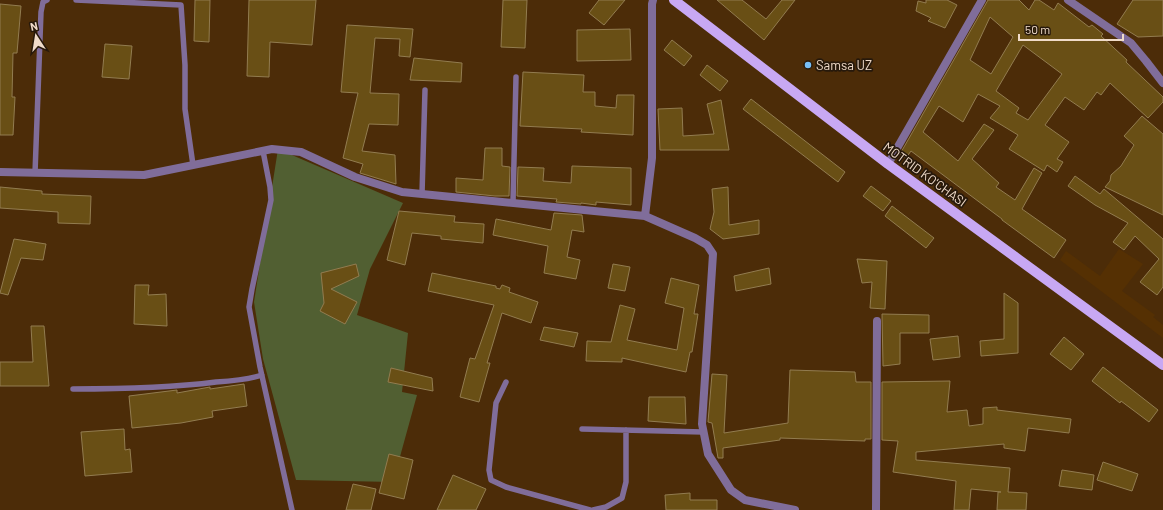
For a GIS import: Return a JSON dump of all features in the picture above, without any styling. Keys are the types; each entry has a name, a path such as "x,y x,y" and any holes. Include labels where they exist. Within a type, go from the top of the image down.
{"main road":[{"name":"MOTRID KO'CHASI","path":"674,0 888,164 1163,365"}],"street":[{"path":"644,216 652,158 653,0"},
{"path":"888,164 982,0"},
{"path":"1068,0 1131,43 1163,83"},
{"path":"0,172 144,175 272,149 301,152 355,177 402,192 644,216 695,238 707,245 713,254 702,424 708,454 731,490 745,500 796,510"},
{"path":"876,510 877,321"}],"lane":[{"path":"35,173 41,12 43,2 46,0"},
{"path":"76,0 181,3 186,109 193,165"},
{"path":"513,202 516,77"},
{"path":"422,194 425,90"},
{"path":"263,151 271,200 249,307 262,375 292,508 297,510"},
{"path":"73,389 192,386 250,379 262,375"},
{"path":"506,382 496,403 489,470 491,480 506,487 591,510 606,507 622,498 626,482 626,430"},
{"path":"582,429 703,432"}],"shaded area":[{"path":"1119,249 1143,264 1122,291 1155,315 1153,317 1163,325 1163,338 1060,260 1066,251 1100,276"}],"green space":[{"path":"278,149 403,203 370,269 357,315 408,333 402,392 417,395 393,482 296,480 263,359 254,302"}],"building":[{"path":"195,0 210,0 209,42 194,41"},
{"path":"249,0 316,0 312,45 270,42 269,77 247,76"},
{"path":"503,0 527,0 525,48 501,47"},
{"path":"599,0 625,0 604,25 589,13"},
{"path":"717,0 742,0 766,19 782,0 795,0 764,40"},
{"path":"926,0 947,0 957,5 945,28 928,21 931,18 916,11 918,1 926,3"},
{"path":"988,0 1019,0 1029,10 1035,0 1039,0 1054,10 1058,3 1089,27 1092,25 1103,34 1101,36 1163,97 1163,102 1148,118 1110,83 1101,95 1097,92 1084,110 1065,97 1045,125 1069,142 1057,159 1063,162 1057,172 1047,165 1044,171 1009,149 1018,135 990,118 1000,106 978,94 963,122 939,106 923,132 958,161 984,124 994,130 972,159 999,183 996,187 1015,200 1034,168 1042,173 1022,209 1066,240 1054,258 911,151 906,158 900,154","holes":["990,17 1013,37 991,74 970,60","1023,45 1062,74 1028,120 1016,113 1019,108 996,91"]},
{"path":"1133,0 1163,0 1163,36 1138,37 1117,24"},
{"path":"0,4 21,6 17,53 13,53 12,97 15,97 13,135 0,135"},
{"path":"347,25 413,29 410,57 399,56 400,39 375,38 370,93 399,94 398,125 369,124 362,151 395,155 396,184 360,173 363,164 343,158 358,93 341,92"},
{"path":"630,29 631,60 577,61 577,30"},
{"path":"672,40 692,56 684,66 664,50"},
{"path":"105,44 132,46 129,79 102,77"},
{"path":"414,58 462,63 461,82 410,80"},
{"path":"707,65 728,81 720,91 700,75"},
{"path":"523,72 584,75 583,92 595,92 595,106 616,108 617,95 634,95 633,135 581,132 582,129 520,126"},
{"path":"751,99 845,172 838,182 743,109"},
{"path":"721,100 729,150 660,150 658,109 682,108 683,136 714,134 707,104"},
{"path":"1142,116 1163,134 1163,215 1105,187 1110,181 1111,175 1121,166 1134,145 1124,136"},
{"path":"485,148 502,148 502,166 510,167 509,196 456,192 456,178 483,180"},
{"path":"572,166 631,168 631,205 596,202 596,205 581,204 556,202 557,199 517,196 518,167 544,168 543,181 571,183"},
{"path":"1075,176 1100,194 1104,189 1163,239 1163,287 1157,295 1140,282 1159,259 1135,236 1124,250 1113,242 1128,223 1095,205 1068,186"},
{"path":"871,186 891,201 883,211 863,196"},
{"path":"0,187 42,191 42,194 91,196 90,224 58,223 58,212 0,208"},
{"path":"728,187 729,225 759,220 759,234 723,239 710,229 714,212 712,189"},
{"path":"892,206 934,238 926,248 885,216"},
{"path":"399,211 455,216 454,222 484,224 483,243 441,239 441,236 412,233 405,265 387,260"},
{"path":"554,213 582,215 584,232 572,230 567,257 580,260 576,279 544,273 548,246 493,235 496,219 551,230"},
{"path":"14,239 46,244 43,260 21,258 8,295 0,293"},
{"path":"857,259 887,261 885,309 870,308 872,282 862,283"},
{"path":"356,264 359,276 331,289 357,302 345,324 320,311 324,303 321,273"},
{"path":"613,264 630,267 625,291 608,288"},
{"path":"769,268 771,284 736,291 734,276"},
{"path":"432,273 496,286 496,288 500,289 502,285 510,288 509,292 538,302 531,323 502,313 487,363 490,363 479,402 460,397 470,358 475,359 494,305 428,291"},
{"path":"671,278 699,285 694,314 698,314 692,352 690,352 686,372 622,358 622,362 586,361 587,341 611,342 620,305 635,309 627,340 677,350 684,308 665,303"},
{"path":"135,285 149,285 148,295 166,294 167,326 134,324"},
{"path":"1004,293 1018,303 1018,353 981,356 980,341 1004,339"},
{"path":"882,314 929,315 929,333 900,333 900,364 883,366"},
{"path":"31,326 44,326 49,386 0,386 0,362 33,362"},
{"path":"544,327 578,333 574,347 540,340"},
{"path":"958,336 960,357 933,360 930,339"},
{"path":"1064,337 1084,354 1071,370 1050,354"},
{"path":"1103,367 1158,410 1149,422 1121,401 1120,403 1092,381"},
{"path":"391,368 432,378 433,391 388,382"},
{"path":"790,370 855,372 856,382 871,382 871,439 865,439 865,441 780,438 780,440 723,448 723,458 718,458 712,423 708,422 712,374 727,375 724,433 788,423"},
{"path":"950,381 947,412 967,410 969,426 983,424 983,408 997,407 997,410 1071,419 1069,433 1028,428 1025,451 1004,448 1004,444 916,452 916,460 1010,468 1008,492 1027,493 1026,510 997,510 998,492 1001,492 971,489 969,510 954,510 956,481 893,472 898,441 882,440 882,382"},
{"path":"244,384 247,406 212,411 213,417 181,423 132,428 129,396 177,390 177,393 210,387 210,389"},
{"path":"649,397 685,397 686,424 648,421"},
{"path":"124,429 125,450 130,449 132,472 85,476 81,432"},
{"path":"389,454 413,460 404,499 379,493"},
{"path":"1103,462 1138,474 1132,491 1097,480"},
{"path":"1062,470 1094,475 1092,490 1059,486"},
{"path":"453,475 486,489 476,510 437,510"},
{"path":"353,484 376,489 371,510 346,510"},
{"path":"690,493 690,500 717,500 717,510 666,510 665,495"}],"place":[{"name":"Samsa UZ","path":"808,65"}]}
